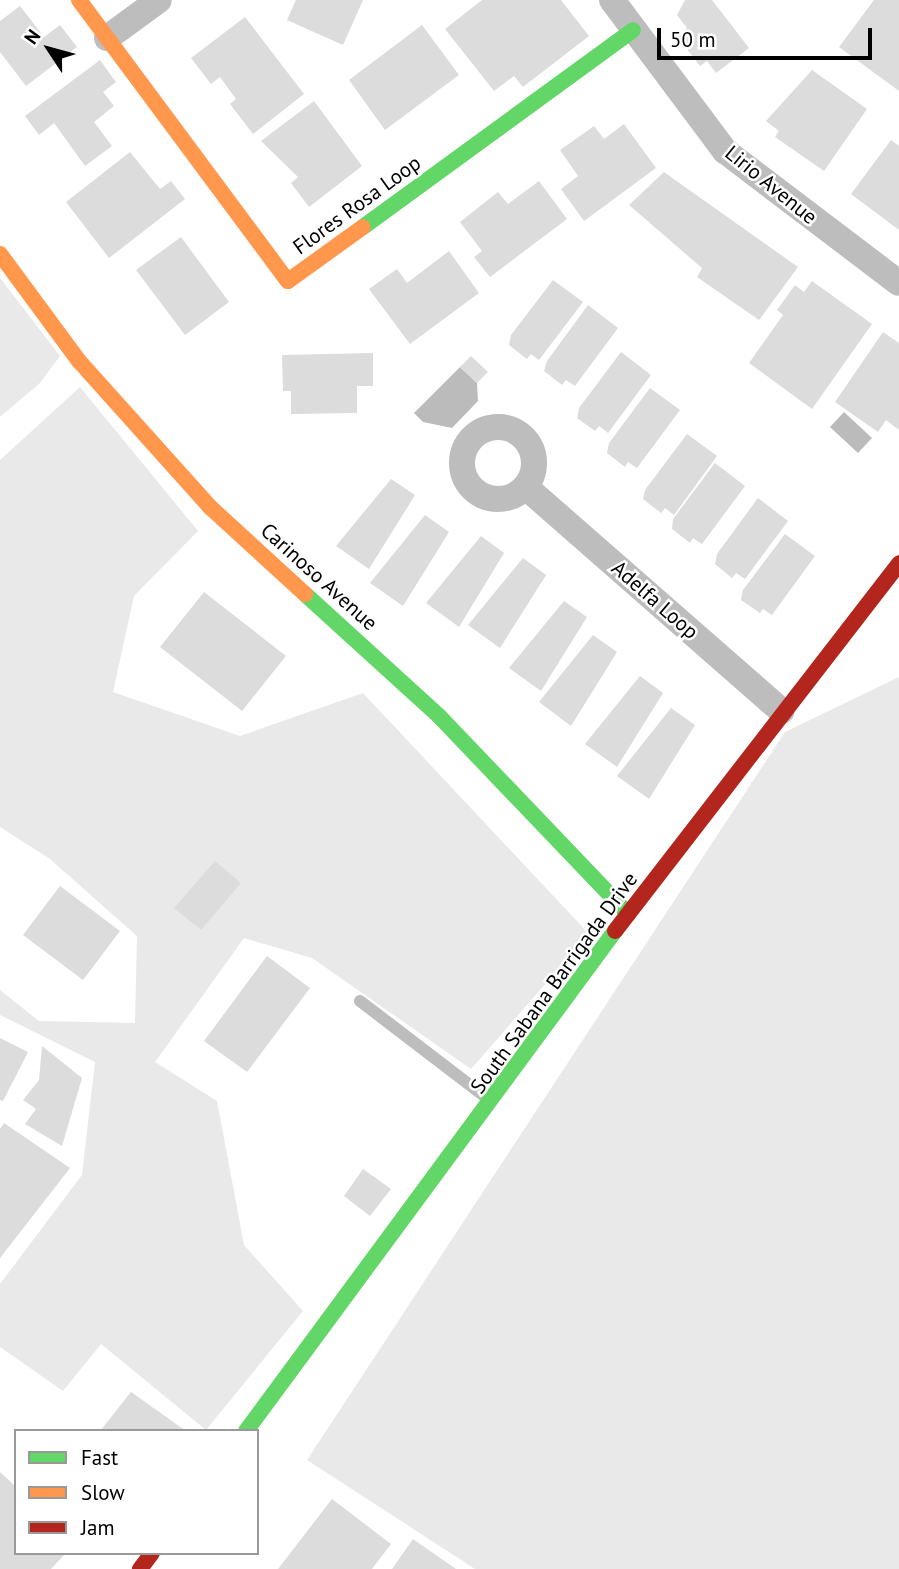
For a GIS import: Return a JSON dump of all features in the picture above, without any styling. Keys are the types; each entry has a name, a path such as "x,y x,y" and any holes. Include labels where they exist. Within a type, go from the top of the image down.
{"street":[{"name":"Flores Rosa Loop","path":"79,0 288,281 633,30"},
{"path":"107,38 159,0"},
{"name":"Lirio Avenue","path":"612,0 725,151 899,283"},
{"name":"Carinoso Avenue","path":"0,254 79,361 210,507 439,716 628,914"},
{"name":"Adelfa Loop","path":"527,489 782,711"},
{"name":"South Sabana Barrigada Drive","path":"248,1429 493,1103 628,914 782,711 899,563"}],"lane":[{"path":"360,1000 493,1103"}],"shaded area":[{"path":"0,278 60,356 40,383 0,417"},
{"path":"460,367 477,383 478,401 452,428 423,422 414,413"},
{"path":"80,387 198,531 134,596 113,692 240,736 363,693 589,934 471,1069 312,958 244,938 155,1062 217,1101 244,1245 303,1311 207,1429 101,1344 63,1391 0,1347 0,1284 82,1175 95,1062 0,1015 0,990 39,1021 135,1023 137,936 50,859 0,827 0,460"},
{"path":"844,412 872,438 858,453 830,427"},
{"path":"899,677 899,1569 475,1569 307,1460 785,732"}],"building":[{"path":"296,0 363,0 343,45 287,20"},
{"path":"482,0 561,0 589,36 523,87 514,76 494,91 445,29"},
{"path":"685,0 712,0 749,48 716,73 707,61 700,66 677,36 687,28 677,15"},
{"path":"874,0 899,0 899,91 839,47"},
{"path":"20,6 44,37 60,25 77,47 26,86 0,52 0,21"},
{"path":"245,17 304,94 253,134 230,104 236,99 220,77 211,84 191,58"},
{"path":"422,25 459,75 385,130 349,80"},
{"path":"100,60 116,82 103,92 114,106 94,122 112,146 85,166 54,123 39,135 25,116"},
{"path":"812,70 867,109 824,171 775,137 779,131 766,121"},
{"path":"314,101 362,166 309,207 291,183 298,177 261,141"},
{"path":"624,124 656,168 584,221 561,189 578,176 560,150 594,126 604,139"},
{"path":"891,140 899,146 899,230 851,194"},
{"path":"130,152 160,189 171,181 185,199 109,258 66,202"},
{"path":"664,172 798,267 759,320 697,277 702,268 629,205"},
{"path":"539,181 567,219 490,277 474,257 482,251 460,222 498,192 508,204"},
{"path":"181,237 229,302 185,335 136,270"},
{"path":"449,251 479,293 410,344 369,289 397,269 407,283"},
{"path":"553,280 583,302 539,360 531,354 527,359 509,345 511,335"},
{"path":"812,281 872,324 812,409 749,363 783,315 777,310 795,285 804,292"},
{"path":"588,305 618,328 575,386 566,380 562,385 544,371 547,361"},
{"path":"883,332 899,343 899,430 886,420 878,432 835,402"},
{"path":"621,352 651,375 608,433 599,426 595,431 577,418 579,408"},
{"path":"373,353 373,386 357,386 357,413 291,414 291,391 283,391 282,355"},
{"path":"471,356 488,372 477,383 460,367"},
{"path":"650,388 680,410 637,468 628,462 625,467 607,453 609,443"},
{"path":"687,434 717,456 674,515 665,508 661,513 643,499 645,490"},
{"path":"715,463 745,486 702,544 693,538 690,543 672,529 673,519"},
{"path":"391,479 415,495 369,569 336,546"},
{"path":"758,498 788,521 745,579 736,573 732,578 715,564 717,554"},
{"path":"425,515 449,532 403,606 370,583"},
{"path":"785,534 815,556 772,615 763,609 760,613 741,600 743,590"},
{"path":"481,536 504,553 459,627 426,603"},
{"path":"523,558 546,575 500,648 468,625"},
{"path":"204,592 286,656 242,711 160,647"},
{"path":"564,601 587,617 541,691 509,668"},
{"path":"593,635 617,652 571,726 539,702"},
{"path":"640,676 663,693 617,767 585,744"},
{"path":"671,708 695,725 649,799 617,776"},
{"path":"215,861 241,883 201,930 174,908"},
{"path":"60,886 120,931 83,980 23,935"},
{"path":"267,956 310,988 247,1072 204,1041"},
{"path":"0,1038 28,1052 3,1101 0,1100"},
{"path":"42,1046 82,1078 62,1146 25,1124 36,1109 23,1100 39,1080"},
{"path":"4,1123 70,1168 0,1258 0,1129"},
{"path":"363,1169 391,1189 370,1216 344,1196"},
{"path":"131,1392 183,1429 102,1429"},
{"path":"0,1472 14,1485 14,1555 64,1555 51,1569 0,1569"},
{"path":"332,1499 391,1544 372,1569 278,1569"},
{"path":"413,1539 456,1569 392,1569"}],"traffic: fast":[{"path":"363,227 633,30"},
{"path":"305,594 439,716 628,914"},
{"path":"247,1429 615,931"}],"traffic: slow":[{"path":"79,0 288,281 363,227"},
{"path":"0,254 79,361 210,507 305,594"}],"traffic: jam":[{"path":"615,931 899,563"},
{"path":"140,1569 150,1555"}]}
